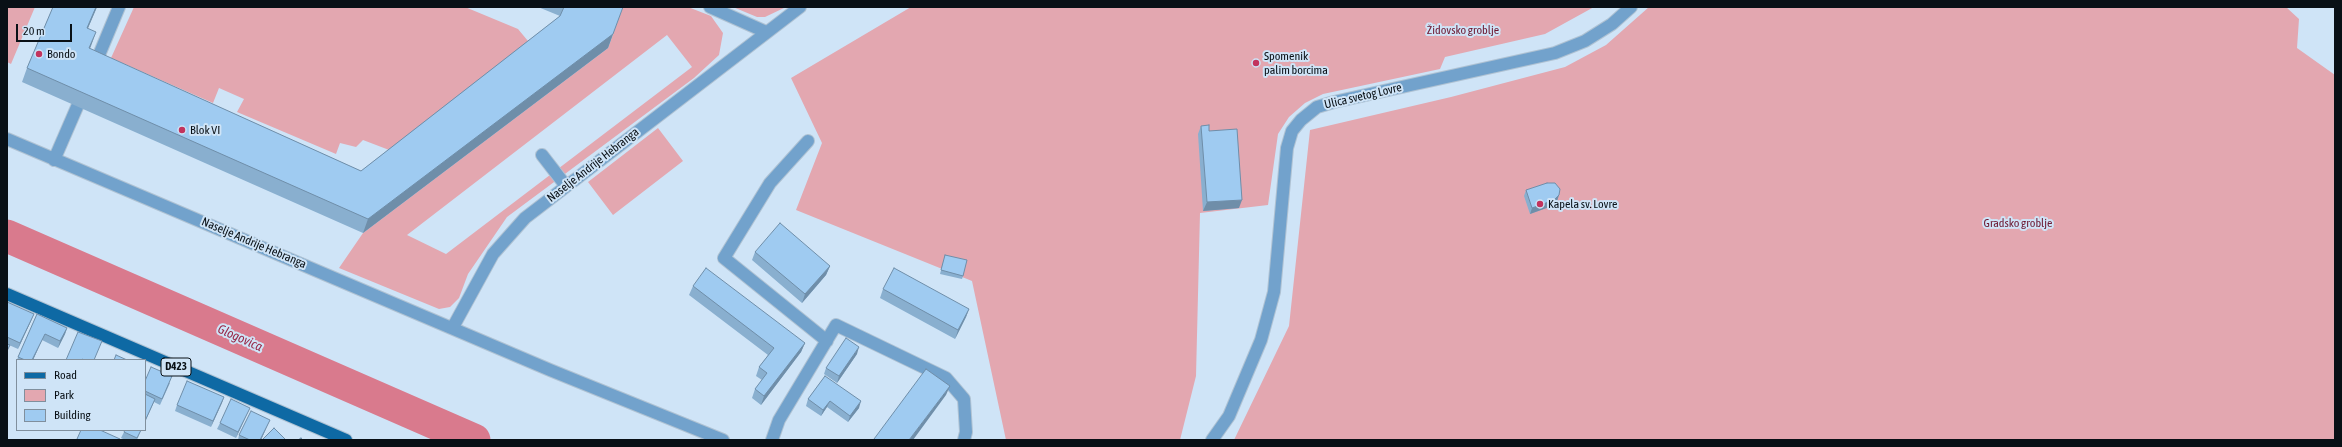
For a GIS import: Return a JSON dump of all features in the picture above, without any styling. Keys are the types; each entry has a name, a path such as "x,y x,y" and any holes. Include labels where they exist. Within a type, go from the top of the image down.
{"main road":[{"name":"D423","path":"7,294 346,440"}],"street":[{"path":"94,67 119,7"},
{"path":"710,7 766,32"},
{"name":"Naselje Andrije Hebranga","path":"453,327 493,254 506,237 524,218 800,7"},
{"name":"Ulica svetog Lovre","path":"1212,440 1229,416 1261,340 1274,292 1287,148 1292,131 1301,120 1317,107 1334,102 1555,53 1585,41 1612,24 1631,7"},
{"path":"54,160 77,106"},
{"name":"Naselje Andrije Hebranga","path":"7,139 453,327 550,370 723,440"},
{"path":"808,141 770,183 724,258 827,341"},
{"path":"542,155 566,186"},
{"path":"772,440 779,420 836,325 946,378 964,399 966,432 964,440"}],"green space":[{"path":"7,7 35,7 11,64 7,62"},
{"path":"134,7 465,7 518,29 533,47 397,153 363,140 356,147 340,143 336,154 237,112 244,99 219,88 213,103 111,58"},
{"path":"623,7 688,7 711,16 723,33 719,55 694,78 507,217 468,274 459,298 450,307 439,309 339,268 363,233 608,48","holes":["667,35 692,67 446,254 407,235"]},
{"path":"733,7 786,7 765,17 757,17"},
{"name":"Židovsko groblje","path":"911,7 1594,7 1545,34 1445,57 1440,69 1323,94 1305,103 1289,117 1278,134 1268,205 1200,213 1196,376 1180,440 1006,440 972,281 796,210 822,143 791,78"},
{"name":"Gradsko groblje","path":"1649,7 2286,7 2299,19 2297,48 2335,75 2335,440 1234,440 1289,326 1310,130 1451,97 1565,67 1606,45"},
{"path":"658,128 683,161 613,215 588,182"}],"building":[{"name":"Blok VI","path":"53,7 96,7 87,28 96,32 89,48 361,171 560,16 564,7 623,7 613,34 368,219 27,68"},
{"path":"1209,125 1209,131 1237,129 1242,200 1207,202 1201,126"},
{"name":"Kapela sv. Lovre","path":"1547,183 1555,183 1560,189 1559,195 1554,200 1532,208 1526,190"},
{"path":"780,223 830,266 805,294 755,252"},
{"path":"945,255 967,260 963,276 941,270"},
{"path":"706,268 805,343 764,396 755,389 767,373 759,367 774,348 693,286"},
{"path":"894,268 969,309 958,330 883,289"},
{"path":"7,302 34,314 20,343 7,337"},
{"path":"37,314 67,328 60,341 45,334 32,359 23,359 18,357"},
{"path":"78,332 102,341 94,359 66,359"},
{"path":"846,338 859,347 839,376 826,368"},
{"path":"7,344 10,345 7,351"},
{"path":"116,355 125,359 114,359"},
{"path":"151,367 172,376 162,399 146,391 146,379"},
{"path":"926,369 950,386 909,440 874,439"},
{"path":"825,376 861,401 850,416 830,401 823,410 808,399"},
{"path":"187,381 224,397 213,421 177,405"},
{"path":"146,394 155,399 146,419"},
{"path":"231,399 250,408 238,432 220,423"},
{"path":"251,411 270,420 260,440 250,440 239,435"},
{"path":"274,428 286,440 263,439"},
{"path":"81,431 102,431 120,439 80,440 77,439"},
{"path":"124,431 140,431 137,438"}],"waterway":[{"name":"Glogovica","path":"7,236 474,440"}],"place":[{"name":"Bondo","path":"39,54"},
{"name":"Spomenik palim borcima","path":"1256,63"},
{"name":"Blok VI","path":"182,130"},
{"name":"Kapela sv. Lovre","path":"1540,204"}]}
